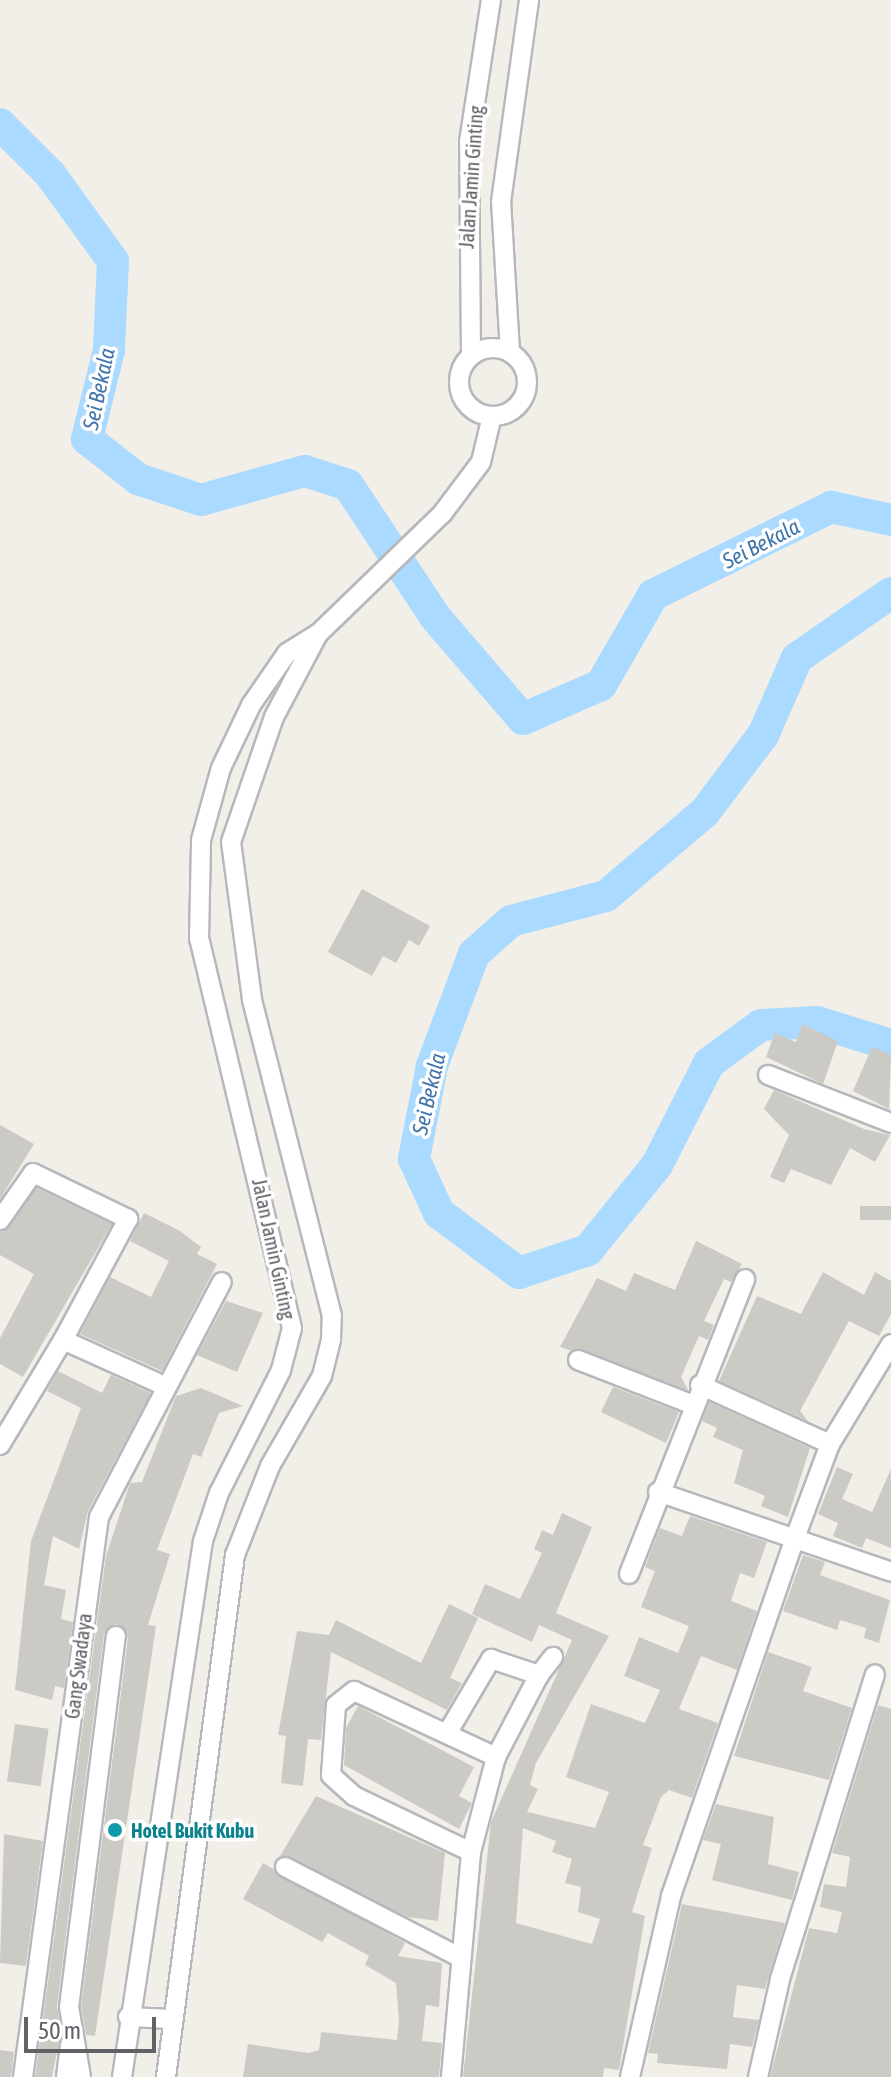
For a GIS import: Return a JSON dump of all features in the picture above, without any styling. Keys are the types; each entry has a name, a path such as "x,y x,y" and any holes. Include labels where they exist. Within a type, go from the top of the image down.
{"street":[{"name":"Jalan Jamin Ginting","path":"471,354 469,142 491,0"},
{"name":"Jalan Jamin Ginting","path":"510,352 501,202 529,0"},
{"path":"510,352 524,367 527,388 517,407 492,416 473,410 459,389 471,354 510,352"},
{"name":"Jalan Jamin Ginting","path":"166,2077 235,1555 270,1466 322,1376 331,1339 332,1316 252,999 231,842 268,729 318,634 341,608 442,514 481,462 492,416"},
{"name":"Jalan Jamin Ginting","path":"122,2077 128,2017 203,1541 219,1493 281,1370 292,1328 199,939 195,879 221,768 251,705 287,653 318,634"},
{"path":"768,1075 891,1123"},
{"path":"0,1220 22,1179 33,1173 128,1219 63,1340 0,1445"},
{"path":"629,1574 691,1404 745,1279"},
{"name":"Gang Swadaya","path":"23,2077 99,1517 222,1282"},
{"path":"63,1340 165,1386"},
{"path":"630,2077 671,1896 795,1538 830,1444 891,1344"},
{"path":"578,1360 691,1404"},
{"path":"700,1385 830,1444"},
{"path":"658,1492 891,1572"},
{"path":"66,2077 116,1636"},
{"path":"451,2077 471,1852 496,1757 539,1675 553,1657"},
{"path":"448,1732 489,1660 539,1675"},
{"path":"758,2077 780,1979 875,1674"},
{"path":"471,1852 354,1796 331,1775 336,1705 345,1693 362,1691 496,1757"},
{"path":"285,1867 461,1958"},
{"path":"128,2017 172,2019"},
{"path":"70,2044 81,2077"}],"building":[{"path":"362,889 430,926 419,946 409,940 396,963 383,956 372,976 328,952"},
{"path":"802,1024 838,1041 823,1084 766,1057 775,1033 796,1042"},
{"path":"872,1047 891,1055 889,1109 853,1091"},
{"path":"774,1090 864,1129 890,1135 875,1162 850,1148 831,1185 791,1169 784,1183 770,1177 789,1135 764,1109"},
{"path":"0,1125 34,1144 0,1199"},
{"path":"37,1188 112,1224 23,1377 0,1364 0,1338 34,1274 0,1255 0,1232"},
{"path":"860,1206 891,1206 891,1220 860,1220"},
{"path":"144,1213 180,1231 201,1247 197,1254 217,1264 162,1371 80,1334 110,1277 151,1297 169,1261 130,1241"},
{"path":"696,1241 742,1264 731,1282 724,1279 704,1321 714,1325 708,1340 699,1336 681,1377 688,1390 560,1347 597,1278 626,1291 634,1273 675,1290"},
{"path":"823,1272 864,1295 875,1272 891,1281 891,1314 879,1336 849,1321 800,1411 808,1421 719,1381 757,1296 801,1314"},
{"path":"226,1301 263,1313 237,1372 197,1355"},
{"path":"58,1371 102,1393 111,1375 151,1393 88,1511 79,1549 53,1536 44,1585 66,1590 61,1619 73,1622 64,1688 55,1686 52,1700 15,1690 31,1541 81,1408 47,1391"},
{"path":"613,1387 679,1412 666,1443 601,1412"},
{"path":"201,1388 243,1406 219,1413 201,1457 193,1454 157,1550 170,1554 148,1625 156,1626 95,2036 86,2035 81,2007 128,1638 117,1624 104,1634 57,2006 61,2031 52,2077 35,2077 106,1556 130,1483 142,1482 176,1396"},
{"path":"709,1402 810,1448 788,1517 761,1506 765,1496 734,1483 743,1450 713,1437 717,1428 702,1421"},
{"path":"837,1467 853,1474 842,1499 872,1512 891,1469 891,1548 866,1538 862,1548 833,1536 838,1523 818,1514"},
{"path":"562,1513 592,1527 556,1613 609,1636 536,1763 530,1785 538,1789 527,1812 595,1828 609,1792 566,1777 591,1704 645,1723 660,1690 624,1676 639,1637 678,1653 689,1626 641,1607 655,1571 645,1567 660,1528 682,1536 690,1516 767,1542 754,1578 740,1573 731,1601 757,1611 737,1670 701,1656 679,1709 718,1723 692,1798 669,1790 661,1797 643,1845 652,1848 632,1912 645,1916 619,2070 604,2068 603,2077 463,2077 491,1822 572,1640 539,1625 532,1642 472,1614 485,1584 520,1599 542,1553 534,1549 542,1530 553,1535","holes":["523,1828 556,1841 552,1852 572,1859 565,1883 581,1887 578,1912 600,1919 592,1944 516,1923"]},
{"path":"803,1555 825,1562 820,1575 890,1600 879,1643 864,1638 866,1628 840,1620 837,1630 783,1611"},
{"path":"449,1604 478,1618 450,1678 462,1683 447,1710 331,1652 321,1740 308,1739 303,1786 281,1783 286,1736 278,1735 297,1631 329,1635 336,1620 421,1663"},
{"path":"768,1652 812,1667 803,1691 852,1708 829,1780 734,1756"},
{"path":"878,1705 891,1709 891,2077 770,2077 809,1928 837,1933 842,1912 820,1907 824,1884 846,1887 850,1857 832,1853"},
{"path":"358,1706 474,1767 459,1796 472,1803 459,1829 344,1765 346,1728"},
{"path":"15,1724 49,1729 41,1786 7,1781"},
{"path":"316,1796 445,1853 438,1921 408,1917 280,1856"},
{"path":"716,1804 774,1817 768,1864 799,1872 792,1900 712,1880 721,1844 703,1840"},
{"path":"4,1834 43,1841 26,1966 0,1963"},
{"path":"263,1863 405,1943 398,1956 442,1963 439,2007 426,2005 422,2041 442,2043 439,2077 243,2077 248,2044 308,2053 319,2050 321,2032 397,2040 399,2021 396,1983 365,1965 369,1956 328,1933 322,1942 243,1899"},
{"path":"682,1904 785,1923 765,1989 737,1985 733,2017 759,2020 752,2047 730,2044 727,2069 657,2063 658,2054 648,2053"},
{"path":"0,2050 14,2052 11,2077 0,2077"}],"waterway":[{"name":"Sei Bekala","path":"0,124 50,174 113,261 109,350 87,439 138,479 201,500 305,471 348,485 436,618 523,719 601,685 653,595 831,507 891,520"},
{"name":"Sei Bekala","path":"891,593 797,658 763,735 705,812 606,896 511,921 474,954 432,1066 414,1159 439,1213 519,1273 588,1250 657,1165 709,1063 761,1025 817,1022 891,1045"}],"place":[{"name":"Hotel Bukit Kubu","path":"115,1830"}]}
